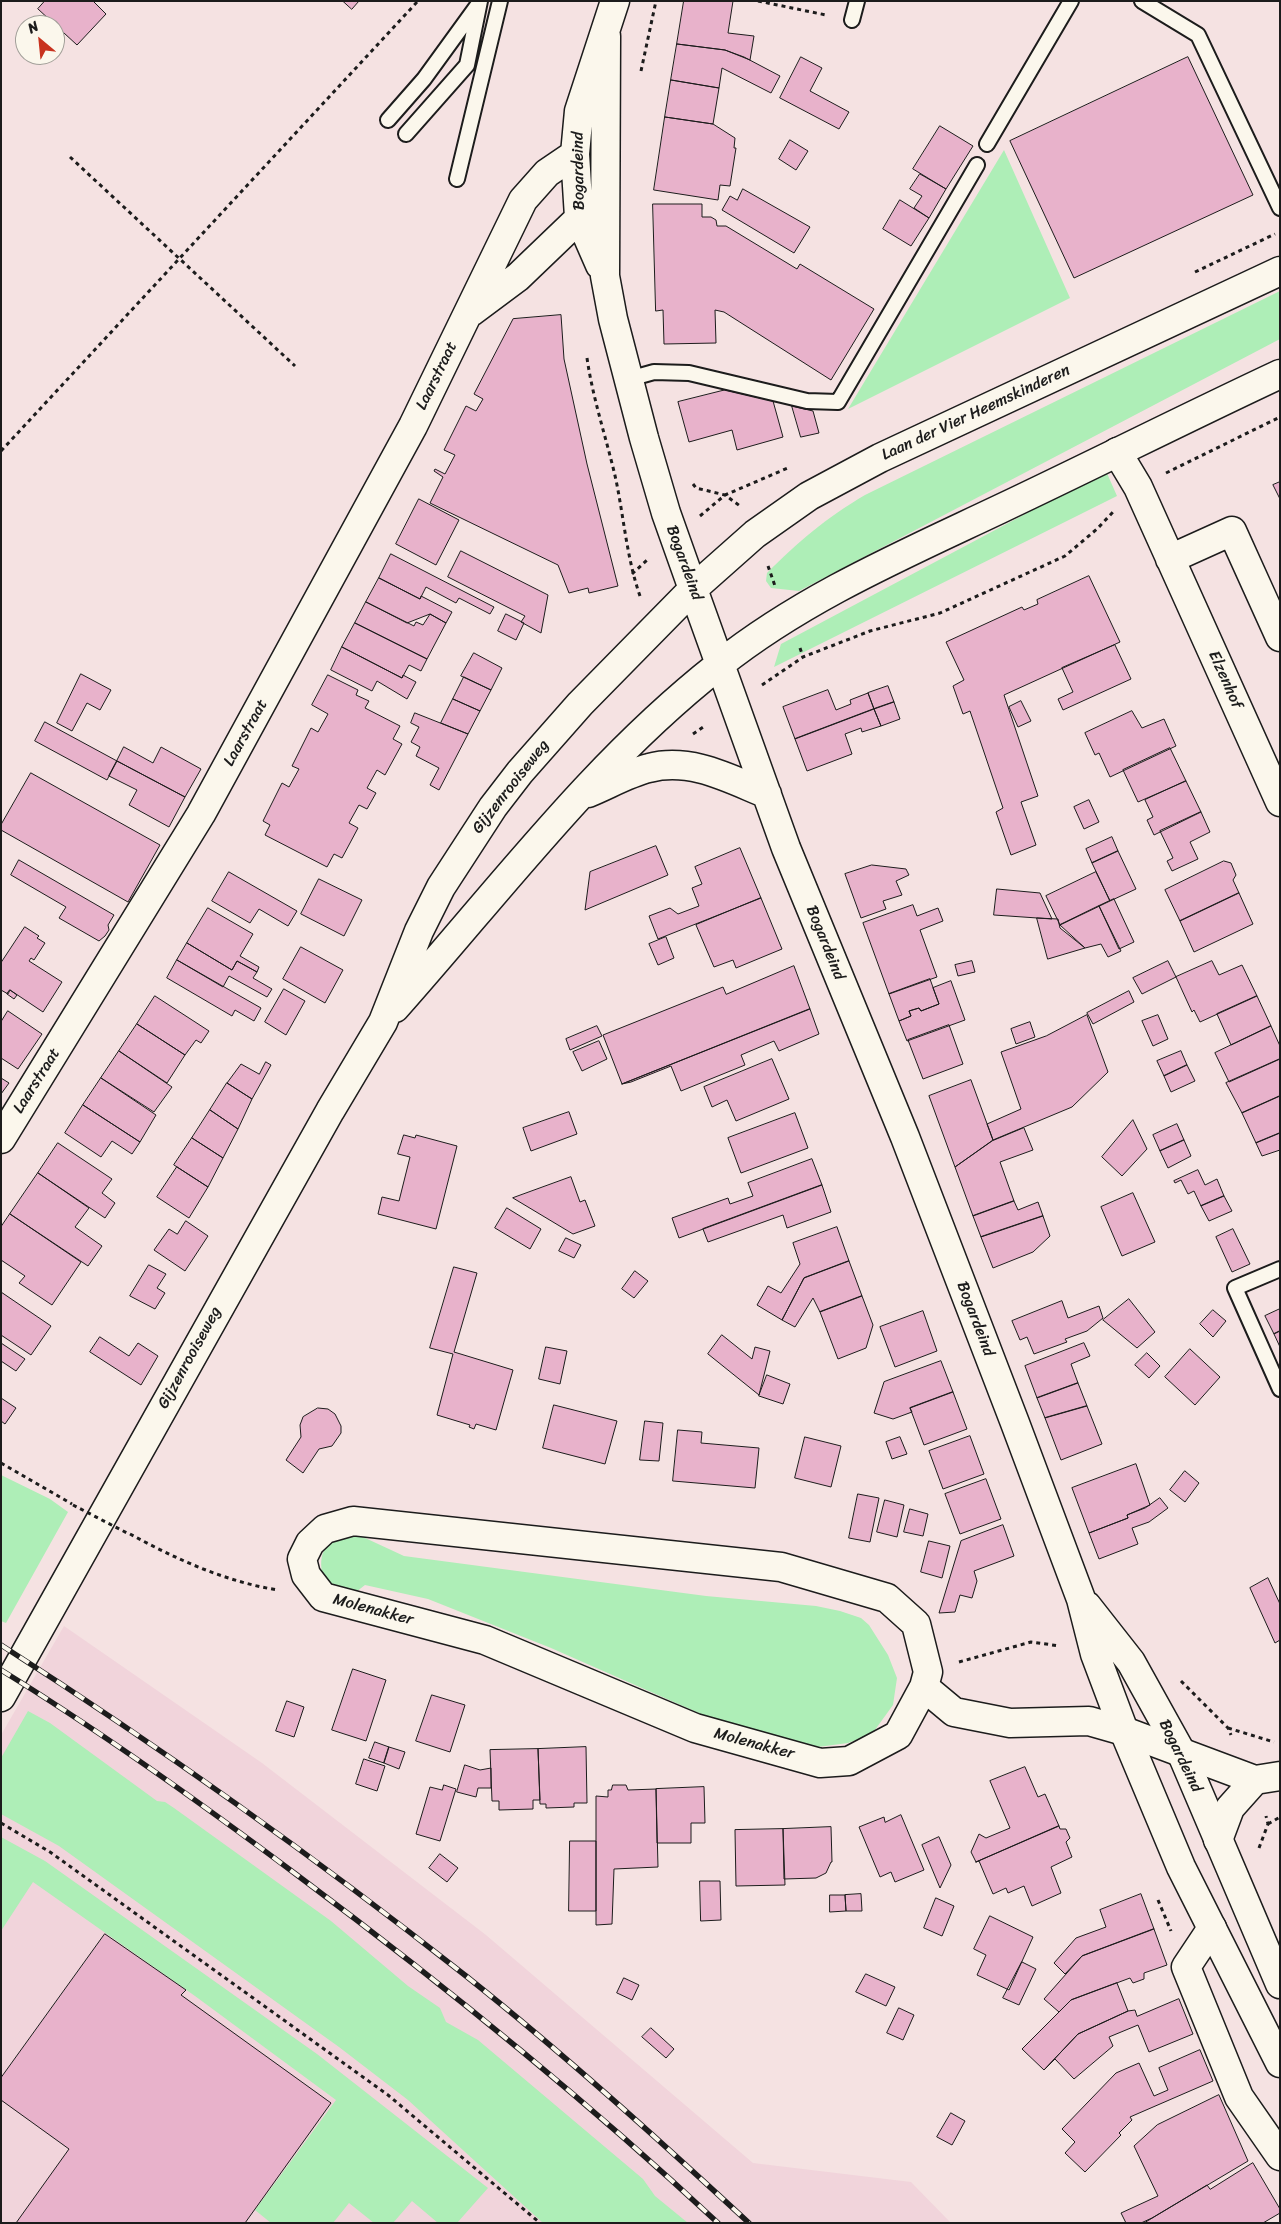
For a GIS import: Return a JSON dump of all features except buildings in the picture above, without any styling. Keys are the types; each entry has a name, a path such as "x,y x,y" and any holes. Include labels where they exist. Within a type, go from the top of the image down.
{"street":[{"name":"Bogardeind","path":"605,276 579,217 575,154 579,111 606,36 615,1"},
{"name":"Bogardeind","path":"606,36 605,276 613,319 666,512 786,848 908,1146 1081,1599 1095,1654 1124,1731 1181,1867 1280,2063"},
{"name":"Laarstraat","path":"1,1139 201,814 413,426 523,200 547,173 575,154"},
{"name":"Laarstraat","path":"468,315 518,277 579,217 604,196"},
{"name":"Laan der Vier Heemskinderen","path":"693,589 755,534 809,496 880,458 1280,271"},
{"path":"720,663 788,617 881,566 1280,374"},
{"name":"Elzenhof","path":"1117,452 1138,487 1280,802"},
{"path":"1170,559 1232,531 1280,636"},
{"name":"Gijzenrooiseweg","path":"1,1696 330,1111 383,1022 419,931 441,887 493,807 520,772 580,704 693,589"},
{"name":"Gijzenrooiseweg","path":"383,1022 575,798 671,705 720,663"},
{"path":"575,798 649,768 683,765 705,768 767,794"},
{"name":"Molenakker","path":"353,1521 781,1567 888,1598 916,1624 926,1680 898,1735 849,1761 820,1763 695,1728 485,1640 323,1597 306,1575 302,1560 310,1543 325,1529 353,1521"},
{"name":"Bogardeind","path":"1081,1599 1131,1662 1182,1752 1254,1928 1280,1984"},
{"path":"926,1680 954,1712 1010,1723 1089,1721 1267,1778"},
{"path":"1218,1840 1230,1808 1267,1778"},
{"path":"1212,1928 1186,1967 1239,2097 1280,2156"},
{"path":"1254,1928 1280,1948"}],"lane":[{"path":"388,120 424,80 480,1"},
{"path":"406,134 467,65 480,1"},
{"path":"457,179 500,1"},
{"path":"852,20 857,1"},
{"path":"987,144 1071,1"},
{"path":"1142,1 1198,35 1280,208"},
{"path":"629,379 654,372 689,373 807,401 838,402 977,165"},
{"path":"1280,1269 1235,1288 1280,1389"}],"path":[{"path":"1,451 418,1"},
{"path":"640,73 656,1"},
{"path":"758,1 852,20"},
{"path":"70,158 295,366"},
{"path":"587,354 591,382 608,446 624,520 632,574"},
{"path":"690,736 803,657 870,632 940,613 1065,556 1097,529 1138,487 1280,417"},
{"path":"725,495 741,507 755,534 803,657"},
{"path":"1,1463 73,1505 168,1554 216,1573 272,1589 323,1597"},
{"path":"926,1680 1032,1642 1095,1654"},
{"path":"1228,1728 1280,1744"},
{"path":"1268,1824 1280,1817"},
{"path":"1,1823 50,1852 388,2095 540,2223"}],"shaded area":[{"path":"64,1626 262,1763 486,1935 753,2163 911,2182 951,2223 1,2223 1,1735"}],"green space":[{"path":"1004,150 1070,298 848,409"},
{"path":"1280,291 1280,339 799,591 771,588 766,581 767,573 801,541 865,495"},
{"path":"1106,471 1117,496 774,667 781,644"},
{"path":"1,1475 50,1499 68,1512 6,1623 1,1621"},
{"path":"339,1535 363,1537 404,1556 706,1596 816,1606 840,1611 861,1618 869,1625 888,1655 897,1678 893,1705 872,1734 848,1743 818,1747 788,1741 710,1718 551,1648 428,1599 365,1585 356,1592 333,1587 325,1579 321,1568 321,1561 327,1545"},
{"path":"28,1711 50,1723 157,1801 165,1802 174,1808 331,1921 408,1986 440,2008 446,2022 478,2040 643,2179 655,2196 688,2223 543,2223 408,2100 339,2047 59,1846 1,1814 1,1758"},
{"path":"1,1837 45,1861 317,2054 488,2188 457,2223 438,2223 412,2201 393,2223 374,2223 349,2203 333,2223 271,2223 255,2210 336,2100 195,1996 33,1882 1,1931"}],"railway":[{"path":"1,1645 238,1805 410,1932 503,2006 574,2066 749,2223"},
{"path":"1,1670 77,1718 151,1769 352,1916 565,2087 718,2223"}]}
